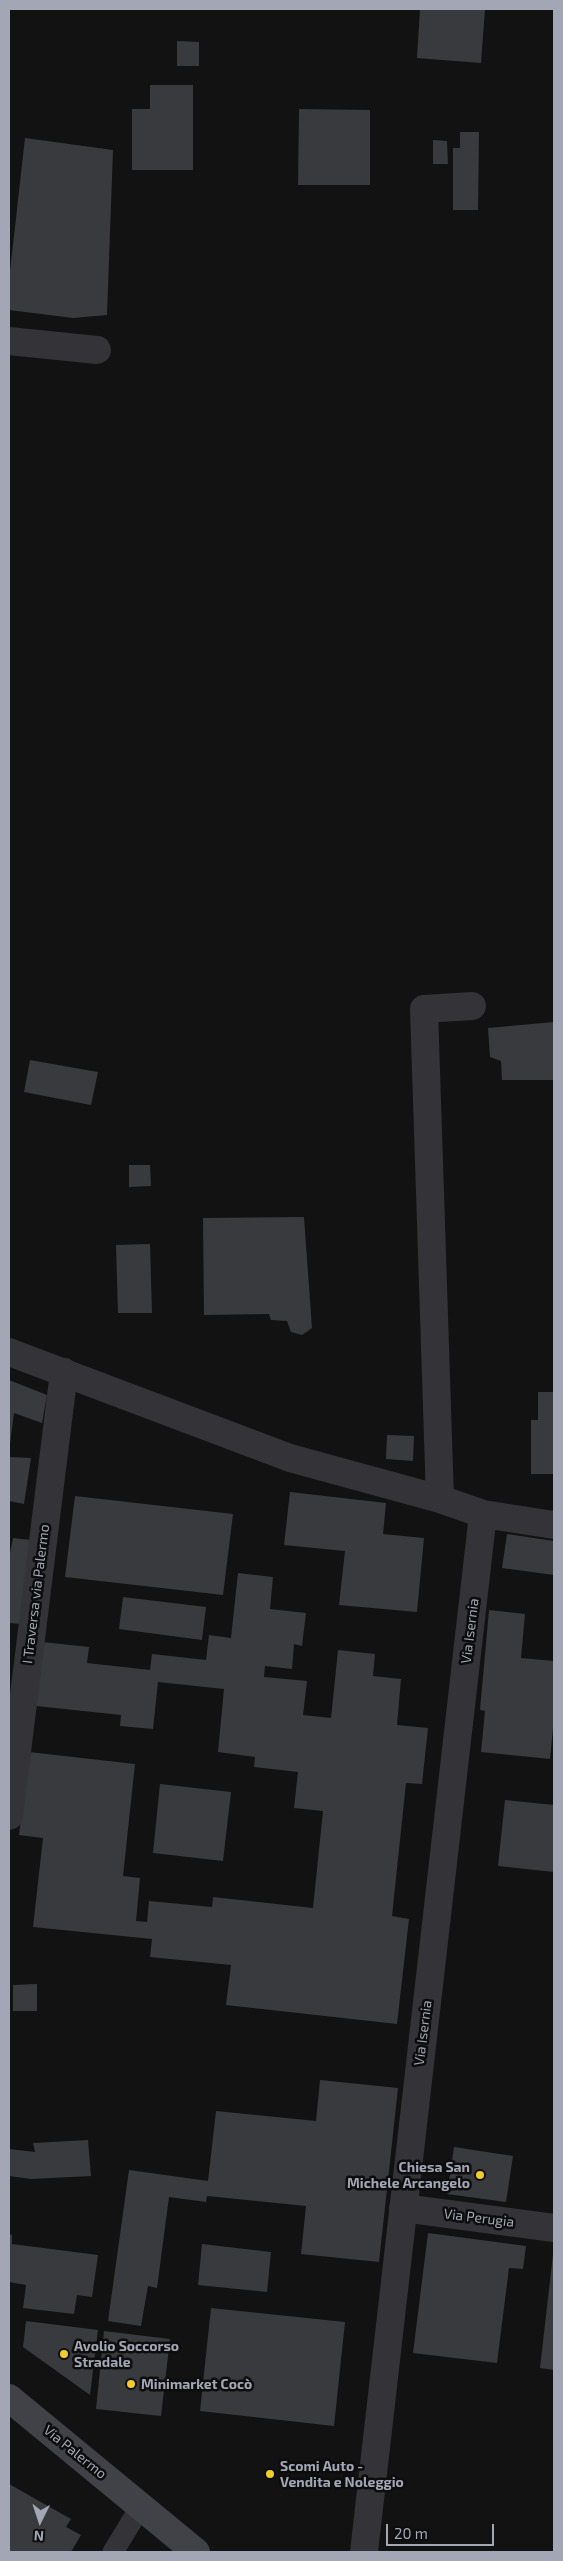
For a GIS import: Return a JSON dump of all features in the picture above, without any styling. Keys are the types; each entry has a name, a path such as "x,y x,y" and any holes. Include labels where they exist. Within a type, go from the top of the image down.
{"main road":[{"name":"Via Palermo","path":"9,2398 196,2552"}],"street":[{"path":"9,341 97,350"},
{"path":"440,1499 424,1009 472,1006"},
{"path":"9,1352 290,1458 440,1499 483,1514 554,1525"},
{"name":"I Traversa via Palermo","path":"9,1816 64,1372"},
{"name":"Via Isernia","path":"364,2552 483,1514"},
{"name":"Via Perugia","path":"403,2208 554,2228"}],"lane":[{"path":"114,2552 141,2506"}],"building":[{"path":"420,9 485,9 481,63 417,58"},
{"path":"177,41 199,42 199,66 177,66"},
{"path":"150,85 193,85 193,170 132,170 132,109 150,109"},
{"path":"299,109 370,110 370,185 298,185"},
{"path":"460,132 479,132 478,210 453,210 453,148 460,148"},
{"path":"25,138 113,150 107,315 73,318 9,310 9,280"},
{"path":"433,140 447,141 448,164 433,164"},
{"path":"554,1022 554,1080 502,1080 501,1061 490,1057 488,1028"},
{"path":"30,1060 98,1072 91,1105 24,1092"},
{"path":"129,1165 150,1165 151,1186 129,1187"},
{"path":"304,1217 312,1328 302,1335 291,1332 287,1321 271,1320 269,1314 204,1315 203,1218"},
{"path":"150,1244 152,1313 118,1313 116,1245"},
{"path":"9,1380 47,1395 42,1423 14,1413 10,1444"},
{"path":"538,1392 554,1392 554,1474 531,1474 531,1420 538,1420"},
{"path":"387,1435 414,1436 413,1461 386,1459"},
{"path":"9,1457 31,1458 24,1504 9,1501"},
{"path":"290,1492 386,1503 383,1534 424,1538 417,1612 339,1605 345,1551 284,1545"},
{"path":"75,1496 233,1514 223,1595 65,1577"},
{"path":"507,1534 554,1541 554,1575 502,1568"},
{"path":"13,1538 31,1540 21,1624 9,1623 9,1558"},
{"path":"238,1573 273,1577 270,1609 306,1613 302,1646 294,1644 292,1669 265,1666 264,1677 307,1681 303,1715 331,1718 338,1650 375,1654 373,1676 401,1679 397,1725 428,1728 422,1784 406,1783 392,1916 409,1919 397,2024 226,2005 231,1965 150,1957 152,1939 33,1927 43,1838 19,1835 29,1752 135,1764 123,1876 140,1878 136,1921 147,1922 149,1901 212,1907 213,1897 313,1908 323,1811 294,1808 298,1772 254,1767 255,1757 218,1752 224,1689 158,1682 153,1729 120,1726 121,1715 36,1706 42,1642 89,1647 87,1663 150,1670 152,1654 206,1660 209,1635 231,1638"},
{"path":"123,1597 206,1607 202,1640 119,1629"},
{"path":"489,1610 525,1614 521,1658 554,1661 554,1717 550,1759 481,1752 485,1711 480,1710"},
{"path":"160,1784 231,1792 223,1861 153,1853"},
{"path":"505,1800 554,1805 554,1872 498,1866"},
{"path":"37,1984 37,2011 13,2011 13,1985"},
{"path":"320,2080 398,2088 379,2262 301,2254 306,2206 207,2196 206,2202 169,2197 157,2288 148,2286 141,2326 108,2321 129,2170 208,2181 216,2111 316,2121"},
{"path":"88,2140 91,2176 31,2179 9,2176 9,2149 35,2152 33,2143"},
{"name":"Chiesa San Michele Arcangelo","path":"454,2147 513,2156 506,2202 447,2194"},
{"path":"428,2233 526,2246 523,2269 509,2268 497,2363 413,2353"},
{"path":"9,2234 12,2235 12,2244 98,2255 92,2297 77,2295 74,2314 23,2308 26,2285 9,2282"},
{"path":"202,2244 271,2252 267,2292 198,2285"},
{"path":"554,2254 554,2370 540,2368"},
{"path":"211,2308 345,2322 334,2426 200,2411"},
{"path":"26,2321 98,2330 90,2395 23,2347"},
{"path":"104,2331 170,2339 161,2416 96,2409"},
{"path":"9,2484 71,2519 66,2527 81,2535 71,2552 9,2552"}],"place":[{"name":"Chiesa San Michele Arcangelo","path":"480,2175"},
{"name":"Avolio Soccorso Stradale","path":"64,2354"},
{"name":"Minimarket Cocò","path":"131,2384"},
{"name":"Scomi Auto - Vendita e Noleggio","path":"270,2474"}]}
